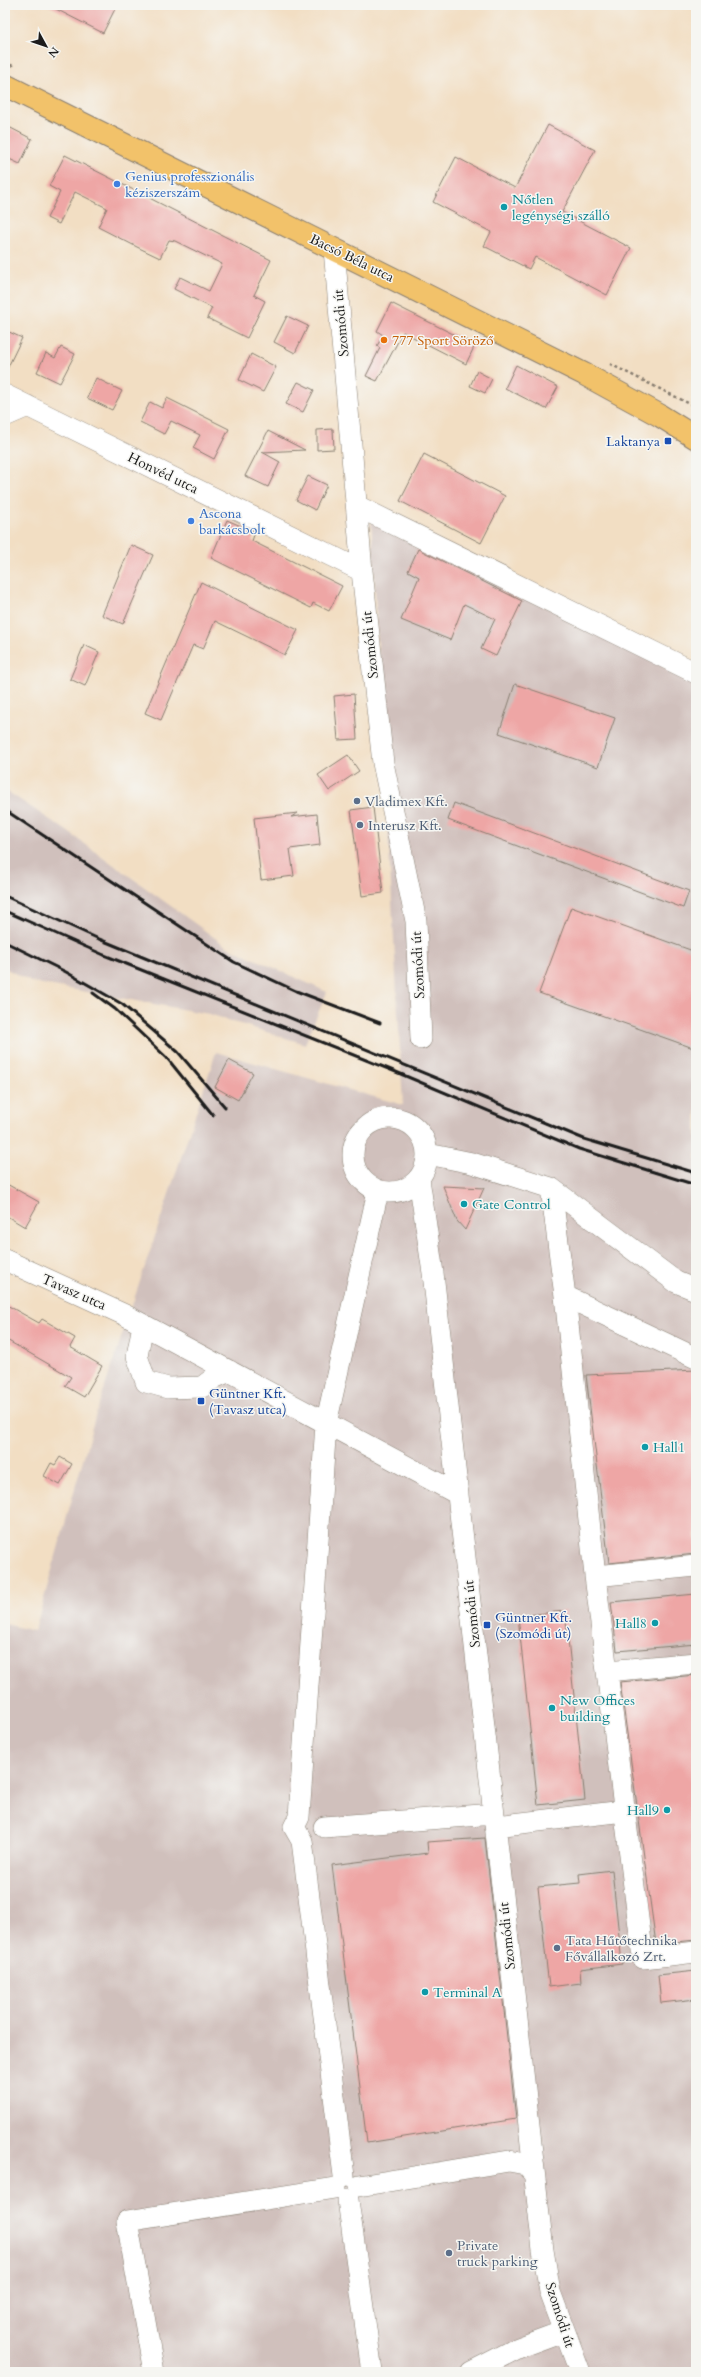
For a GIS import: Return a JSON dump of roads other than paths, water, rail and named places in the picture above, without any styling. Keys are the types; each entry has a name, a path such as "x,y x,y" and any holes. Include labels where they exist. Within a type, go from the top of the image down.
{"main road":[{"name":"Bacsó Béla utca","path":"5,85 584,374 660,415 696,438"}],"street":[{"name":"Szomódi út","path":"334,249 362,571 383,763 416,921 421,1039"},
{"name":"Honvéd utca","path":"5,395 362,571"},
{"path":"5,416 28,406"},
{"path":"357,506 696,673"},
{"path":"387,1191 409,1188 419,1179 426,1167 428,1154 426,1142 420,1132 411,1124 400,1119 388,1118 377,1120 367,1126 359,1135 353,1150 354,1166 362,1180 387,1191 414,1214 429,1241"},
{"path":"428,1154 467,1162 551,1188 676,1282 696,1290"},
{"name":"Szomódi út","path":"419,1179 429,1241 495,1820 533,2173 550,2292 558,2333 580,2372"},
{"path":"551,1188 565,1296 607,1671 643,1958 696,1952"},
{"path":"372,2372 346,2188 302,1841 294,1828 299,1817 326,1424 387,1191"},
{"name":"Tavasz utca","path":"5,1260 144,1325 221,1371 391,1456 458,1494"},
{"path":"565,1296 696,1358"},
{"path":"144,1325 137,1356 146,1382 168,1388 202,1388 221,1371"},
{"path":"596,1576 696,1566"},
{"path":"607,1671 696,1663"},
{"path":"324,1828 495,1820 624,1810"},
{"path":"299,1817 308,1814 314,1815 324,1828"},
{"path":"302,1841 313,1842 320,1837 324,1828"},
{"path":"510,2161 522,2154 529,2142"},
{"path":"154,2372 127,2220 346,2188 510,2161 525,2164 533,2173"},
{"path":"471,2372 518,2348 558,2333"}],"railway":[{"path":"5,810 234,962 296,991 380,1023"},
{"path":"5,896 99,939 584,1139 696,1173"},
{"path":"5,911 104,955 396,1072 579,1149 696,1185"},
{"path":"5,942 66,972 122,1004 178,1052 225,1107"},
{"path":"93,993 115,1009 167,1058 213,1115"}],"place":[{"name":"Genius professzionális kéziszerszám","path":"117,184"},
{"name":"Nőtlen legénységi szálló","path":"504,207"},
{"name":"777 Sport Söröző","path":"384,340"},
{"name":"Laktanya","path":"668,441"},
{"name":"Ascona barkácsbolt","path":"191,521"},
{"name":"Vladimex Kft.","path":"357,801"},
{"name":"Interusz Kft.","path":"360,825"},
{"name":"Gate Control","path":"464,1204"},
{"name":"Güntner Kft. (Tavasz utca)","path":"201,1401"},
{"name":"Hall1","path":"645,1447"},
{"name":"Hall8","path":"655,1623"},
{"name":"Güntner Kft. (Szomódi út)","path":"487,1625"},
{"name":"New Offices building","path":"552,1708"},
{"name":"Hall9","path":"667,1810"},
{"name":"Tata Hűtőtechnika Fővállalkozó Zrt.","path":"557,1948"},
{"name":"Terminal A","path":"425,1992"},
{"name":"Private truck parking","path":"449,2253"}]}
